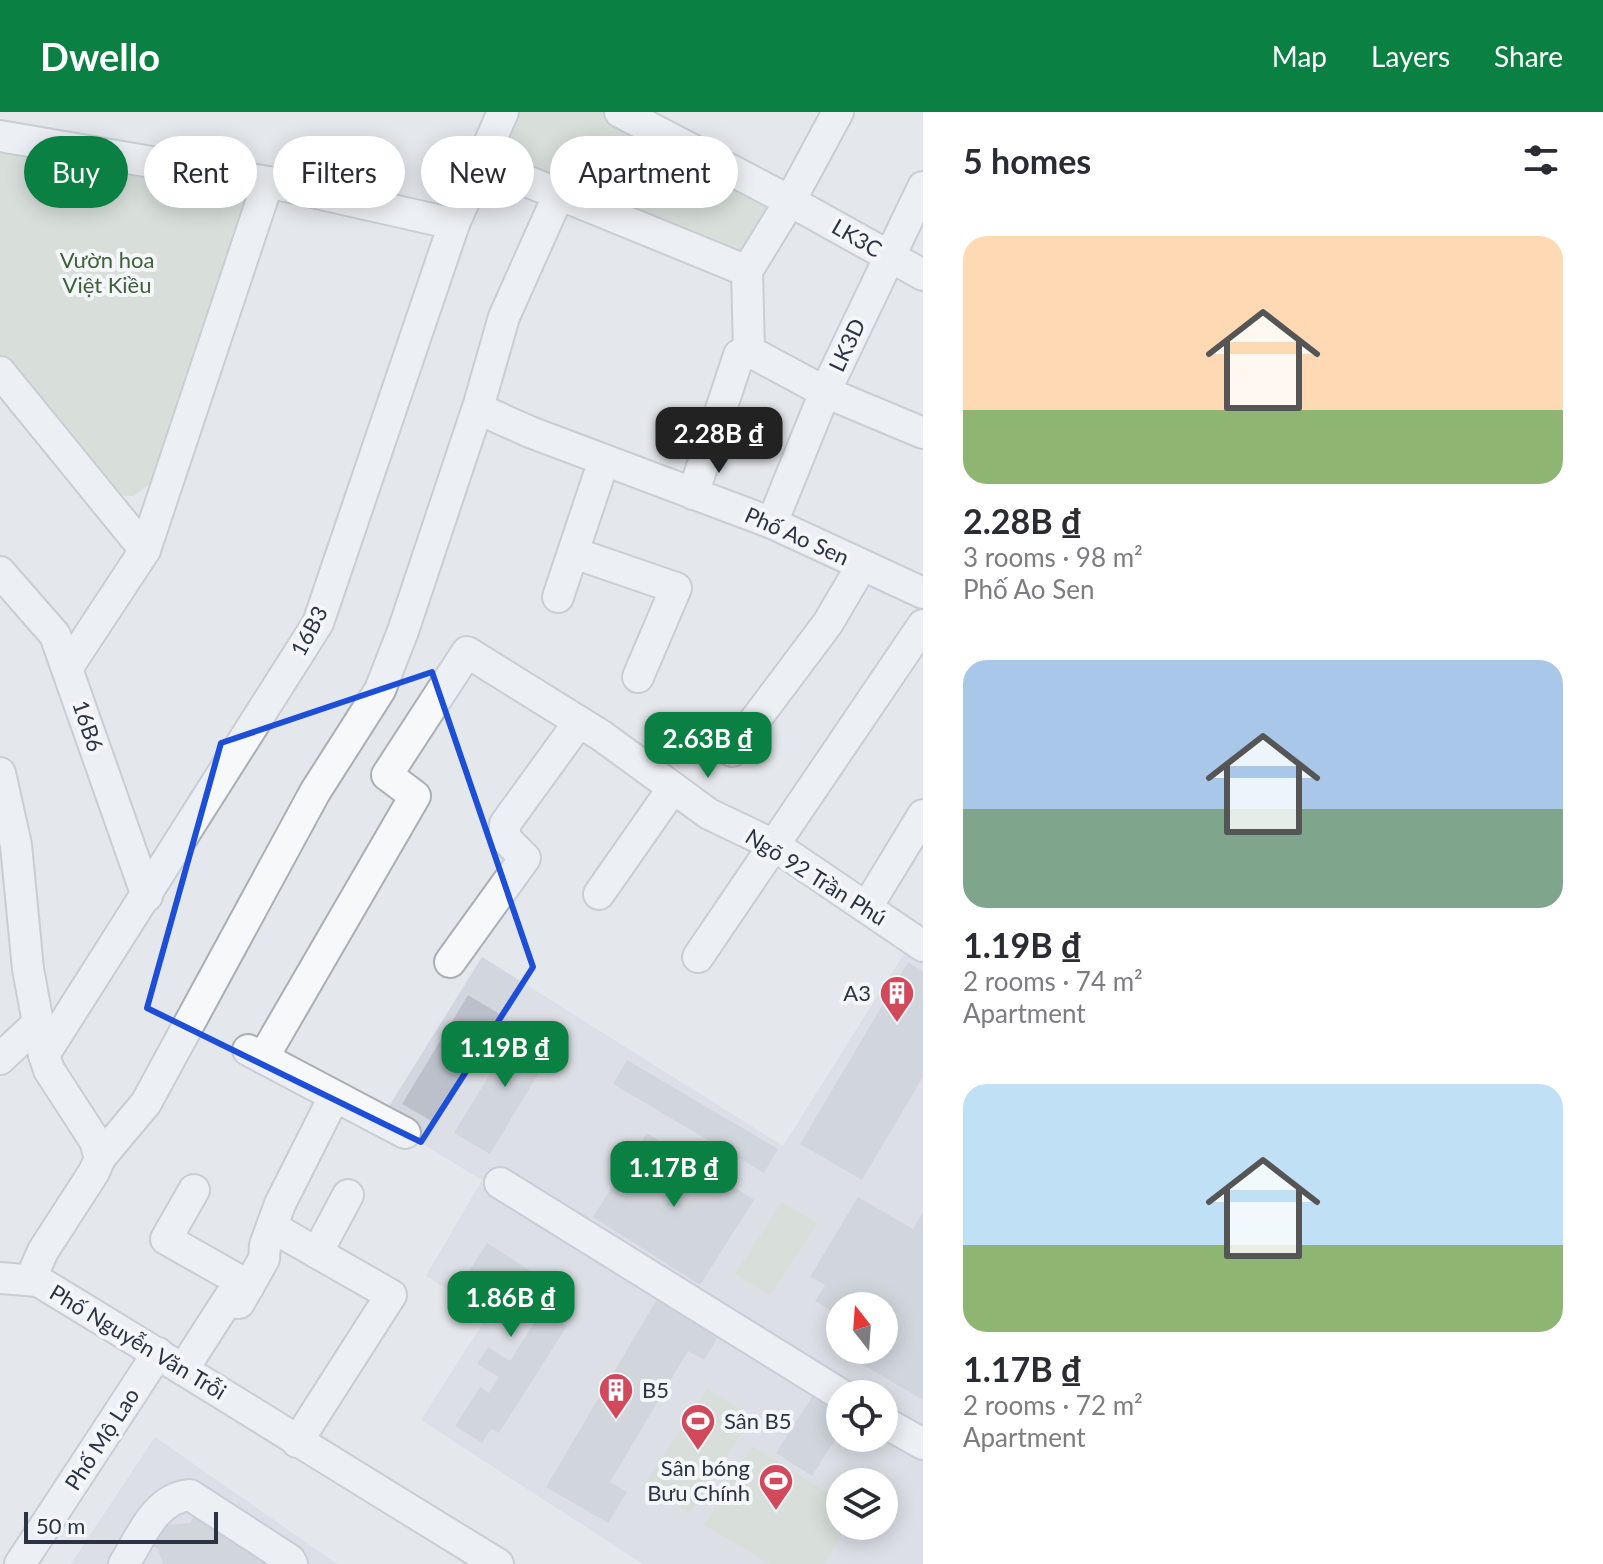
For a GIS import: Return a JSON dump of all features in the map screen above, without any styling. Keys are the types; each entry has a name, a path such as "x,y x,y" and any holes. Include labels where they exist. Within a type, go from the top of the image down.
{"street":[{"name":"16B3","path":"492,136 503,112"},
{"name":"LK3C","path":"620,112 923,275"},
{"path":"749,351 747,271 790,201 838,112"},
{"path":"0,136 268,182 454,224"},
{"path":"68,667 145,550 268,182"},
{"name":"LK3D","path":"772,523 825,392 923,187"},
{"name":"16B3","path":"44,1055 318,623 461,208"},
{"name":"Phố Nguyễn Văn Trỗi","path":"498,1564 38,1281 35,1269 100,1158 146,1103 315,792 380,690 479,404 504,317 553,208"},
{"path":"588,208 747,271"},
{"path":"749,351 825,392 923,433"},
{"path":"693,494 739,355 749,351"},
{"path":"0,372 145,550"},
{"name":"Phố Ao Sen","path":"490,414 772,523 923,593"},
{"path":"558,597 604,460"},
{"path":"574,553 676,588 638,677"},
{"path":"732,751 828,623 862,565"},
{"name":"16B6","path":"0,572 55,635 147,896"},
{"path":"698,957 923,625"},
{"name":"Ngõ 92 Trần Phú","path":"334,1097 255,1054 415,796 387,775 467,652 579,722 709,814 774,845 923,946"},
{"path":"450,962 525,858 505,838 505,824 579,722"},
{"path":"0,773 16,845 28,969 44,1055 49,1070 95,1141 100,1158"},
{"path":"599,894 673,788"},
{"path":"867,907 923,815"},
{"path":"0,1059 38,1023"},
{"path":"194,1190 166,1239 249,1286 264,1259 265,1245 280,1204 334,1097 405,1133"},
{"path":"500,1183 826,1385"},
{"path":"317,1253 348,1195"},
{"path":"272,1227 391,1295 297,1442"},
{"path":"0,1278 38,1281"},
{"name":"Phố Mộ Lao","path":"20,1564 171,1361 229,1298 239,1303 249,1286"},
{"path":"898,1430 923,1444"},
{"path":"124,1564 160,1507 174,1496 190,1495 292,1564"}],"highlighted area":[{"path":"432,672 533,967 421,1142 147,1008 221,743"}],"shaded area":[{"path":"907,949 923,961 923,1564 643,1564 421,1420 488,1315 426,1276 482,1180 381,1119 482,957 783,1146"},
{"path":"155,1437 337,1564 71,1564"}],"green space":[{"path":"506,112 610,112 655,136 550,136 550,187 534,181 534,136 495,136"},
{"name":"Vườn hoa Việt Kiều","path":"0,141 24,146 24,208 128,208 128,166 144,169 144,208 244,208 150,484 134,496 101,495 0,361"},
{"path":"738,180 777,201 744,267 601,208 738,208"},
{"path":"782,1202 817,1223 770,1296 735,1274"},
{"name":"Sân B5","path":"707,1389 752,1417 690,1513 643,1486"},
{"name":"Sân bóng Bưu Chính","path":"752,1446 826,1491 826,1540 839,1540 824,1564 770,1564 704,1525"}],"building":[{"name":"A3","path":"908,962 923,971 923,1077 862,1180 800,1144"},
{"path":"468,995 501,1015 435,1123 402,1104"},
{"path":"521,1023 556,1044 490,1154 454,1133"},
{"path":"627,1060 778,1149 764,1173 613,1084"},
{"path":"647,1133 754,1200 700,1285 593,1217"},
{"path":"858,1197 913,1229 923,1212 923,1400 898,1385 898,1380 889,1380 862,1364 898,1364 898,1292 826,1292 826,1308 815,1301 825,1285 810,1277"},
{"path":"487,1243 566,1297 553,1317 567,1326 499,1433 491,1429 482,1443 455,1426 480,1387 489,1393 499,1377 477,1364 488,1347 510,1361 534,1323 464,1279"},
{"name":"B5","path":"660,1294 722,1330 704,1360 688,1351 610,1482 627,1492 608,1523 546,1487"},
{"path":"815,1392 826,1399 827,1452 812,1476 776,1453"},
{"path":"195,1515 248,1549 265,1564 163,1564 158,1549 151,1545 164,1525 190,1523"}],"place":[{"name":"A3","path":"897,1024"},
{"name":"B5","path":"616,1421"},
{"name":"Sân B5","path":"698,1452"},
{"name":"Sân bóng Bưu Chính","path":"776,1512"}]}
